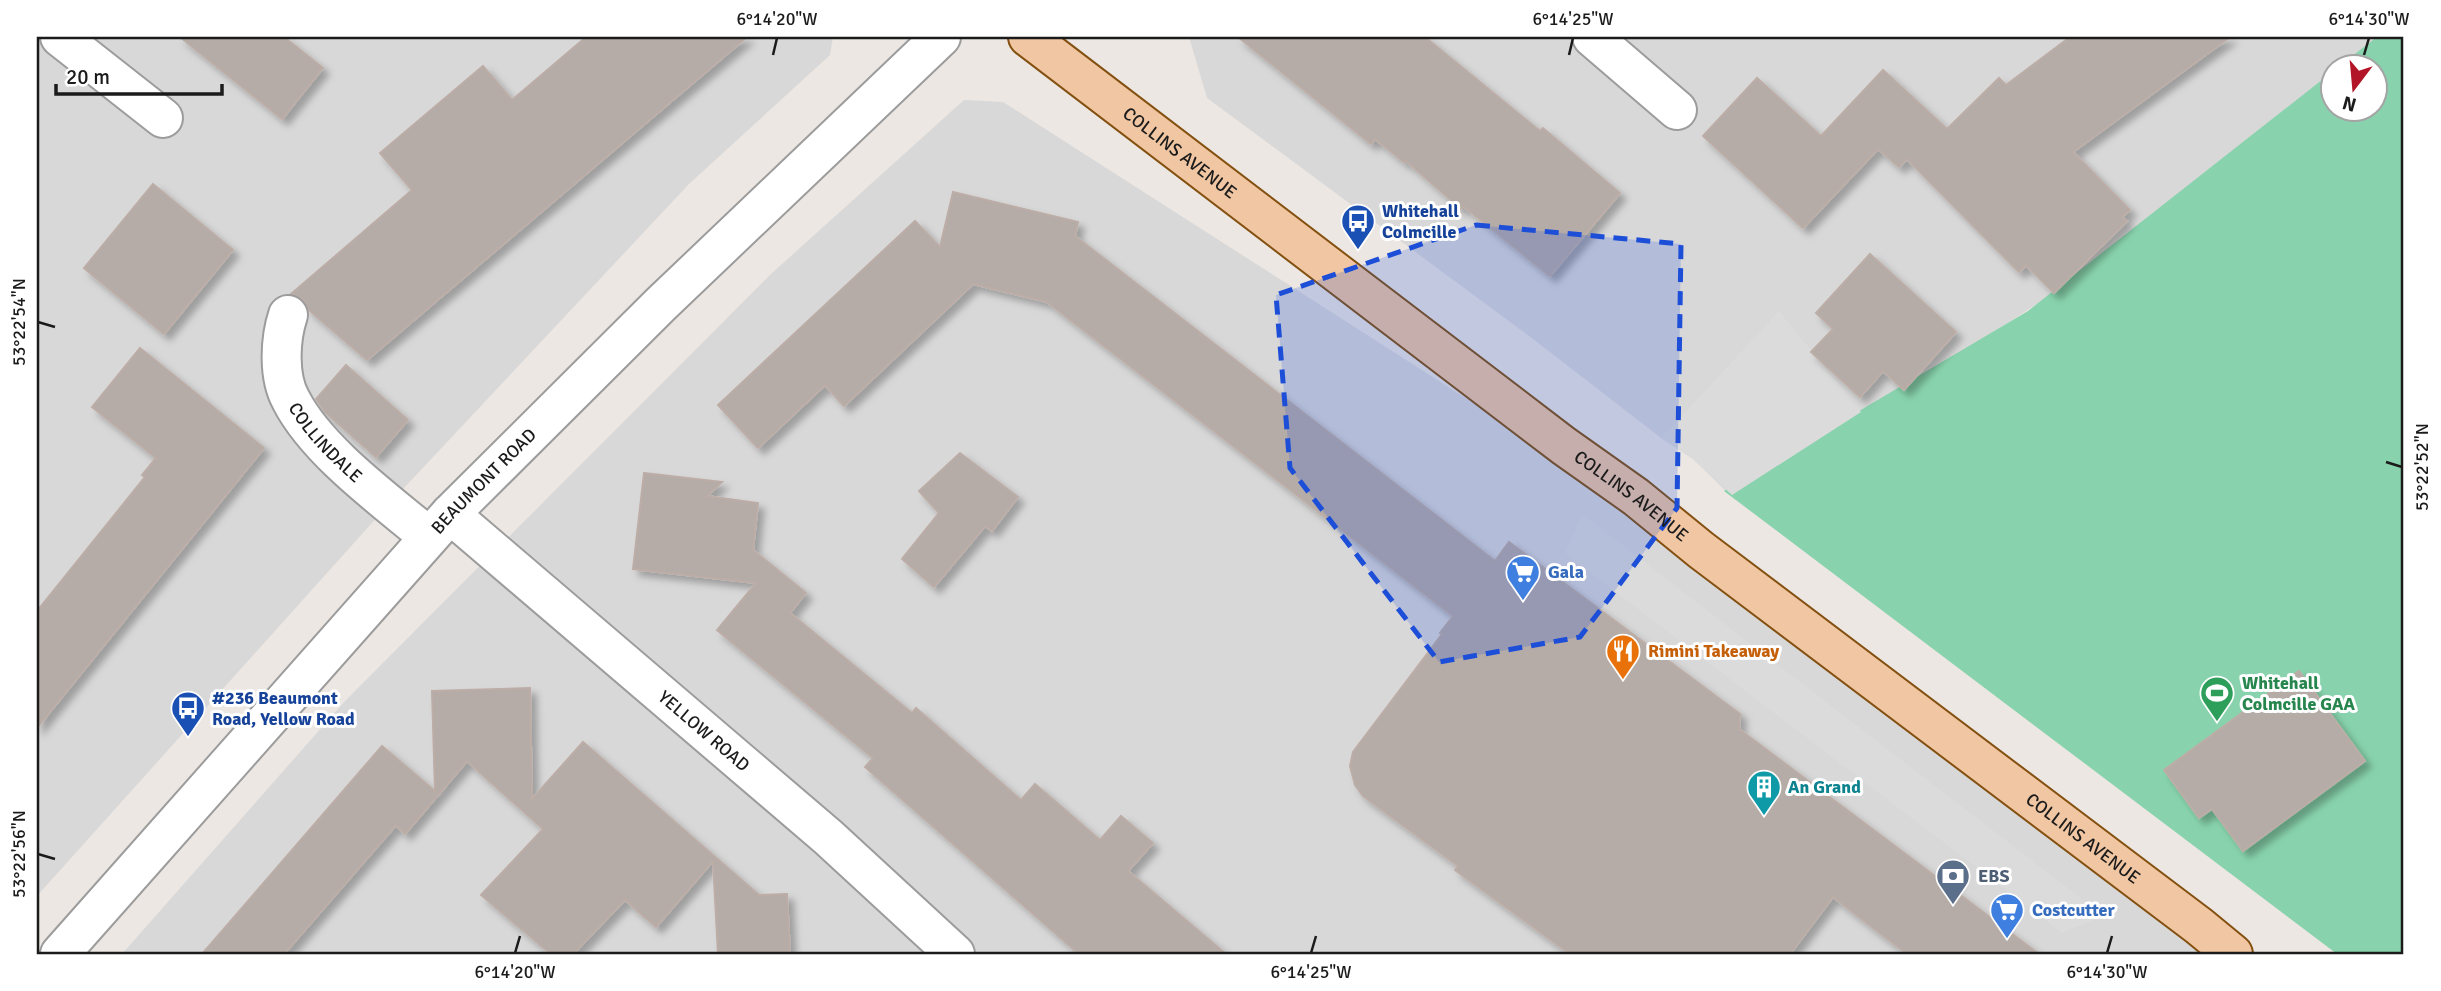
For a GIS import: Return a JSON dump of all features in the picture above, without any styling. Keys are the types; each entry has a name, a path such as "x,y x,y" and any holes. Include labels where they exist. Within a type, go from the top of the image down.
{"main road":[{"name":"COLLINS AVENUE","path":"1028,37 1564,446 1636,496 1701,550 2233,954"}],"street":[{"path":"60,37 163,118"},
{"name":"BEAUMONT ROAD","path":"60,954 439,526 661,304 941,37"},
{"path":"1592,37 1677,110"},
{"name":"COLLINDALE","path":"288,315 283,332 283,373 290,399 316,435 333,452 439,526"},
{"name":"YELLOW ROAD","path":"439,526 828,837 937,948"}],"highlighted area":[{"path":"1476,225 1681,244 1677,508 1580,637 1439,662 1290,468 1276,295"}],"shaded area":[{"path":"37,37 833,37 830,55 689,184 389,504 37,896"},
{"path":"1189,37 2381,37 2361,52 2318,52 2318,86 2049,296 1735,500 1693,459 1661,438 1533,339 1207,98"},
{"path":"964,100 1003,102 1575,468 2233,954 122,954 345,701 771,274"},
{"path":"1779,311 1861,412 1732,495 1693,459 1661,438"},
{"path":"1582,514 2104,916 2062,933 1565,553"}],"green space":[{"name":"Whitehall Colmcille GAA","path":"2377,37 2404,37 2404,954 2337,954 1724,491 2028,311 2318,83 2318,122 2388,122 2388,52 2357,52"}],"building":[{"path":"180,37 284,37 323,68 282,119"},
{"path":"586,37 747,37 367,360 309,310 303,299 291,294 412,190 380,153 483,66 512,100"},
{"path":"1238,37 1425,37 1540,131 1543,128 1620,193 1550,276 1463,206 1461,209 1406,161 1405,163 1375,139 1371,144"},
{"path":"2070,37 2230,37 2073,152 2130,210 2122,217 2127,221 2054,293 2026,265 2019,272 1907,159 1899,167 1878,149 1803,228 1703,136 1757,78 1821,136 1883,70 1947,129 1999,78 2006,85"},
{"path":"153,184 233,250 164,334 84,268"},
{"path":"953,192 1078,222 1075,236 1495,561 1509,542 1740,714 1739,729 2039,954 1907,954 1833,897 1790,954 1570,954 1455,870 1458,866 1363,796 1355,785 1350,766 1353,752 1453,616 1047,302 973,284 844,406 825,385 758,448 718,405 915,221 940,247"},
{"path":"1870,254 1956,332 1904,390 1883,371 1860,397 1811,352 1833,329 1816,313"},
{"path":"140,348 264,448 37,728 37,611 145,477 142,475 156,458 92,407"},
{"path":"346,365 408,420 376,457 325,412 316,399"},
{"path":"960,453 1018,497 992,531 985,526 934,587 902,559 939,513 919,491"},
{"path":"644,473 722,482 707,496 758,503 753,550 806,593 790,613 912,713 916,708 1021,800 1035,784 1100,840 1121,816 1153,843 1128,871 1226,954 1079,954 865,767 873,758 717,630 756,583 633,569"},
{"path":"2299,671 2365,761 2243,851 2212,809 2199,818 2164,770"},
{"path":"530,688 532,799 583,742 759,895 787,894 790,954 718,954 713,861 656,927 625,900 573,954 551,954 481,895 543,829 467,761 405,834 396,825 284,954 202,954 382,746 435,791 432,691"}],"place":[{"name":"Whitehall Colmcille","path":"1358,251"},
{"name":"Gala","path":"1523,602"},
{"name":"Rimini Takeaway","path":"1623,681"},
{"name":"Whitehall Colmcille GAA","path":"2217,723"},
{"name":"#236 Beaumont Road, Yellow Road","path":"188,738"},
{"name":"An Grand","path":"1764,817"},
{"name":"EBS","path":"1953,906"},
{"name":"Costcutter","path":"2007,940"}]}
